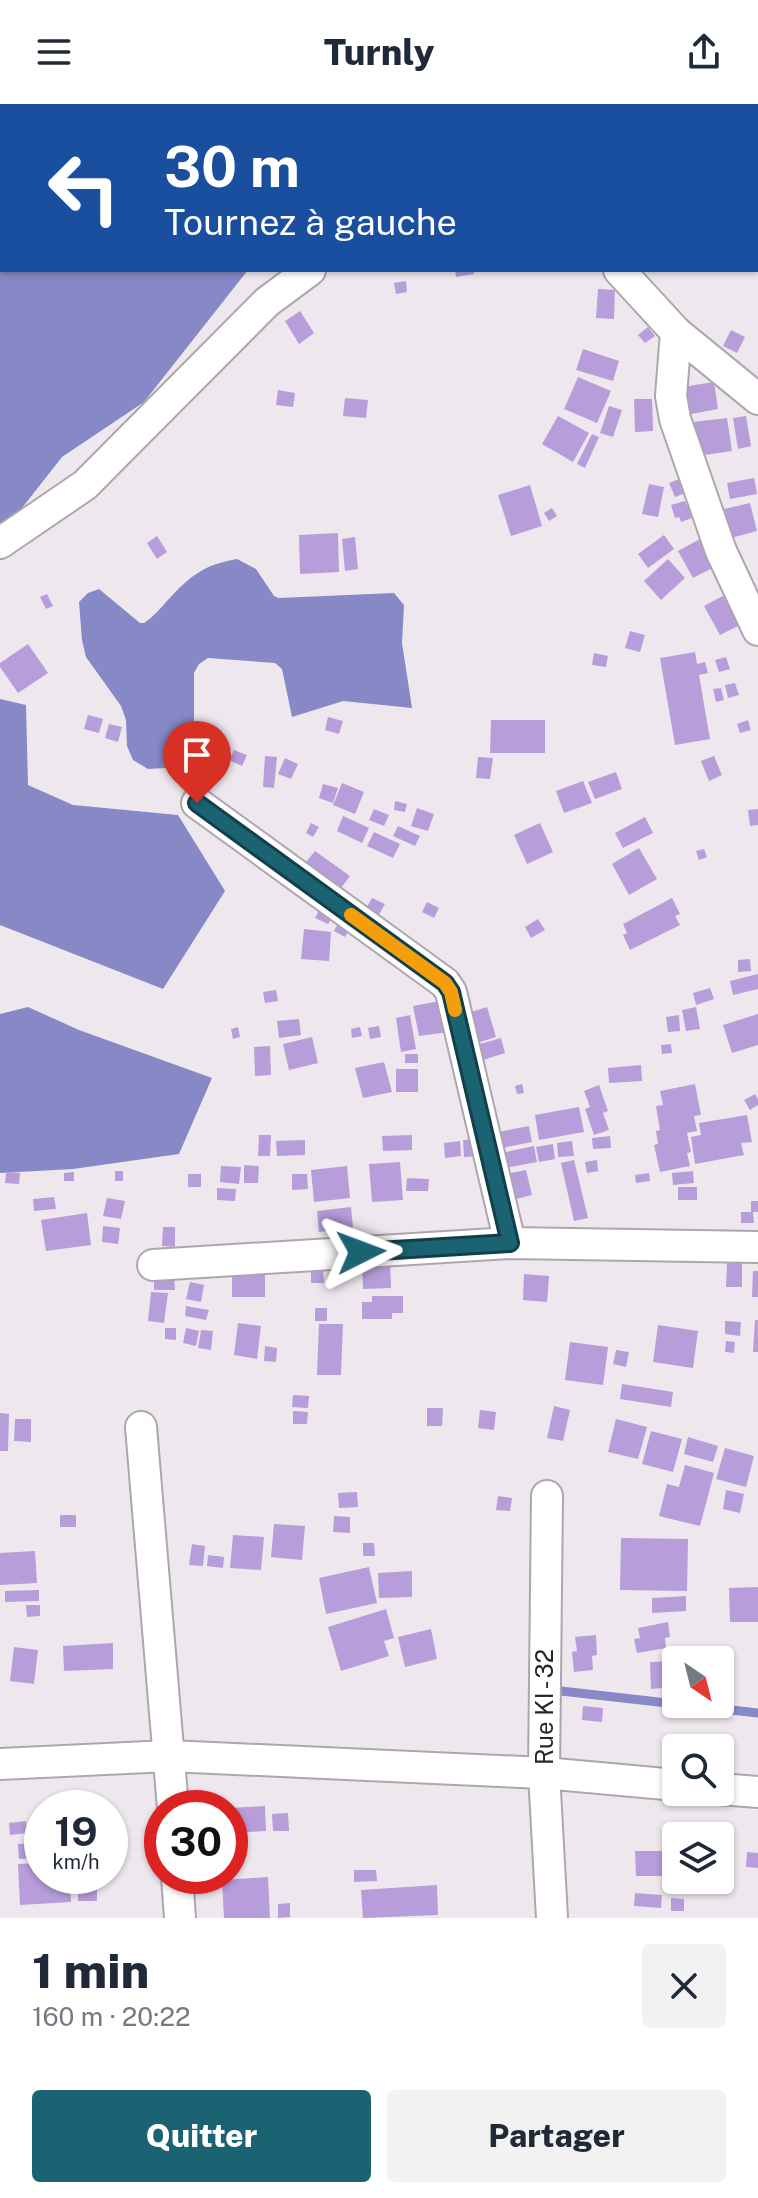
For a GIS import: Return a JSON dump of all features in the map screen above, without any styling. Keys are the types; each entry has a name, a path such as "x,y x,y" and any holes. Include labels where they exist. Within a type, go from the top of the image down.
{"street":[{"path":"0,543 85,485 267,302 307,272"},
{"path":"621,272 676,332 758,399"},
{"path":"676,332 671,396 675,419 721,551 758,630"},
{"path":"197,803 445,983 451,992 510,1243"},
{"path":"153,1265 510,1243 758,1247"},
{"path":"141,1427 172,1790"},
{"name":"Rue KI - 32","path":"547,1496 544,1773 552,1918"},
{"path":"0,1764 169,1756 544,1773 662,1784"},
{"path":"734,1790 758,1792"},
{"path":"178,1894 180,1918"}],"water":[{"path":"0,272 246,272 144,402 62,457 0,536"},
{"path":"237,559 256,569 274,596 279,598 394,593 404,605 402,643 412,708 343,701 292,717 282,669 275,663 208,658 199,664 194,673 194,729 184,757 166,768 148,769 133,760 127,746 126,720 121,706 86,657 79,602 88,593 99,589 140,623 144,623 198,573"},
{"path":"0,699 26,705 28,785 73,805 178,815 225,891 163,989 0,925"},
{"path":"28,1007 79,1030 212,1078 179,1154 73,1169 0,1173 0,1014"}],"building":[{"path":"455,272 474,274 456,277"},
{"path":"406,281 407,292 396,294 394,283"},
{"path":"598,289 615,290 614,319 596,318"},
{"path":"300,311 314,333 299,344 285,321"},
{"path":"648,327 655,336 645,343 638,335"},
{"path":"731,330 745,337 737,353 723,346"},
{"path":"583,349 619,361 613,381 576,370"},
{"path":"578,377 611,391 597,423 564,409"},
{"path":"714,382 718,409 686,415 682,387"},
{"path":"278,390 295,393 293,407 276,405"},
{"path":"345,398 368,400 366,418 343,416"},
{"path":"634,399 652,399 653,431 635,432"},
{"path":"609,406 622,410 613,437 600,433"},
{"path":"558,416 589,433 573,462 542,444"},
{"path":"746,416 751,446 738,449 733,418"},
{"path":"727,418 732,451 698,456 693,422"},
{"path":"592,434 599,437 585,468 577,464"},
{"path":"682,478 688,492 675,497 669,483"},
{"path":"754,478 757,494 730,499 727,483"},
{"path":"649,484 664,487 658,517 642,514"},
{"path":"530,485 542,526 511,536 498,495"},
{"path":"685,501 687,506 691,504 695,517 681,522 679,517 675,518 671,505"},
{"path":"750,503 757,531 731,538 724,509"},
{"path":"552,508 557,516 549,521 544,513"},
{"path":"338,533 339,572 300,574 299,535"},
{"path":"709,534 724,562 693,578 678,551"},
{"path":"664,535 674,549 648,568 638,554"},
{"path":"157,536 167,552 157,559 147,543"},
{"path":"355,537 358,569 345,571 342,539"},
{"path":"668,559 685,578 661,600 644,581"},
{"path":"734,590 750,620 720,635 704,606"},
{"path":"47,594 53,606 46,609 40,597"},
{"path":"630,631 645,635 640,652 625,648"},
{"path":"28,644 48,673 18,693 0,663"},
{"path":"695,652 697,664 705,662 708,673 699,675 710,739 675,745 660,658"},
{"path":"594,653 608,656 606,667 592,665"},
{"path":"726,657 730,669 719,672 715,660"},
{"path":"735,683 739,695 728,698 725,685"},
{"path":"721,688 724,700 716,702 713,689"},
{"path":"88,715 103,719 99,733 84,729"},
{"path":"328,717 343,721 339,734 325,730"},
{"path":"491,720 545,720 545,753 490,753"},
{"path":"748,720 751,730 740,733 737,724"},
{"path":"109,724 122,727 118,742 105,738"},
{"path":"198,743 209,745 207,757 196,755"},
{"path":"234,750 247,755 242,766 229,760"},
{"path":"265,756 277,757 274,788 263,787"},
{"path":"714,756 722,775 709,781 701,761"},
{"path":"478,757 493,758 490,779 476,778"},
{"path":"285,758 298,764 291,779 278,774"},
{"path":"616,772 622,789 595,799 588,782"},
{"path":"583,781 592,803 564,813 556,791"},
{"path":"342,783 364,792 355,814 333,805"},
{"path":"323,784 338,788 333,803 319,798"},
{"path":"395,801 407,804 405,812 394,810"},
{"path":"417,808 434,814 428,831 411,826"},
{"path":"374,809 389,815 384,826 369,820"},
{"path":"758,809 758,825 750,826 748,810"},
{"path":"343,816 369,828 362,843 337,831"},
{"path":"645,817 653,833 623,848 615,833"},
{"path":"311,823 319,827 313,837 306,833"},
{"path":"540,823 553,852 527,864 514,835"},
{"path":"398,826 420,836 415,846 393,836"},
{"path":"374,832 400,844 393,858 367,846"},
{"path":"639,848 657,879 629,895 612,864"},
{"path":"704,849 707,857 699,860 696,851"},
{"path":"315,851 350,876 341,888 306,862"},
{"path":"372,898 385,904 377,918 364,912"},
{"path":"672,898 680,914 675,916 680,925 630,950 623,935 627,933 623,924"},
{"path":"427,902 439,908 434,918 422,912"},
{"path":"323,903 336,910 328,924 315,918"},
{"path":"538,919 545,930 531,938 525,927"},
{"path":"340,920 352,925 345,937 334,931"},
{"path":"304,929 331,932 329,961 301,959"},
{"path":"750,959 751,971 738,972 738,960"},
{"path":"758,974 758,989 733,995 730,981"},
{"path":"710,988 714,999 696,1005 693,993"},
{"path":"276,990 278,1001 265,1003 263,992"},
{"path":"440,1001 449,1032 419,1036 413,1006"},
{"path":"487,1007 496,1037 480,1042 471,1012"},
{"path":"696,1007 700,1029 686,1031 682,1010"},
{"path":"758,1014 758,1045 732,1053 723,1025"},
{"path":"410,1015 416,1049 401,1052 396,1018"},
{"path":"679,1015 680,1031 668,1032 666,1017"},
{"path":"299,1019 301,1035 279,1038 277,1021"},
{"path":"379,1026 381,1037 370,1039 368,1028"},
{"path":"238,1027 240,1037 233,1039 231,1029"},
{"path":"360,1027 362,1036 352,1038 351,1029"},
{"path":"312,1037 318,1063 289,1070 283,1044"},
{"path":"501,1038 505,1053 483,1060 484,1067 475,1069 473,1046"},
{"path":"671,1044 672,1053 662,1054 661,1045"},
{"path":"270,1046 271,1075 255,1076 254,1047"},
{"path":"405,1054 418,1054 418,1063 405,1063"},
{"path":"384,1062 392,1092 363,1098 355,1068"},
{"path":"641,1065 642,1081 609,1083 608,1068"},
{"path":"396,1069 418,1069 418,1092 396,1092"},
{"path":"522,1084 524,1093 517,1094 515,1086"},
{"path":"695,1084 701,1115 694,1116 697,1131 687,1133 690,1166 660,1172 654,1145 658,1144 656,1131 660,1130 656,1106 663,1105 660,1091"},
{"path":"599,1085 608,1111 603,1113 609,1130 594,1135 585,1109 590,1107 584,1091"},
{"path":"755,1094 758,1105 750,1110 744,1100"},
{"path":"579,1107 584,1132 539,1140 535,1115"},
{"path":"747,1115 752,1142 741,1143 744,1155 695,1164 691,1137 701,1135 699,1123"},
{"path":"529,1126 532,1142 501,1148 498,1132"},
{"path":"259,1135 271,1135 270,1156 258,1156"},
{"path":"412,1135 412,1150 383,1151 382,1136"},
{"path":"610,1136 611,1148 593,1149 592,1138"},
{"path":"480,1139 480,1156 464,1157 463,1140"},
{"path":"305,1140 305,1155 277,1156 276,1141"},
{"path":"460,1141 461,1156 445,1158 444,1143"},
{"path":"572,1141 574,1156 558,1157 557,1143"},
{"path":"553,1144 555,1159 539,1162 536,1147"},
{"path":"534,1146 537,1162 500,1169 497,1154"},
{"path":"574,1160 588,1218 574,1221 561,1163"},
{"path":"597,1160 598,1171 587,1173 585,1162"},
{"path":"400,1162 403,1200 372,1202 369,1164"},
{"path":"244,1165 259,1166 258,1183 244,1183"},
{"path":"221,1166 241,1167 239,1184 220,1182"},
{"path":"347,1166 350,1198 314,1202 311,1170"},
{"path":"526,1170 532,1195 512,1200 506,1174"},
{"path":"115,1171 123,1171 123,1181 115,1181"},
{"path":"693,1171 694,1183 673,1185 672,1173"},
{"path":"6,1172 20,1173 19,1184 5,1183"},
{"path":"74,1172 74,1181 64,1181 64,1173"},
{"path":"649,1173 650,1181 636,1183 635,1175"},
{"path":"188,1174 201,1174 201,1187 188,1187"},
{"path":"292,1174 307,1174 308,1189 292,1190"},
{"path":"407,1178 429,1179 428,1191 406,1191"},
{"path":"678,1187 697,1187 697,1200 678,1200"},
{"path":"217,1188 236,1189 235,1201 217,1200"},
{"path":"54,1197 56,1209 34,1211 33,1199"},
{"path":"107,1198 125,1201 121,1219 103,1216"},
{"path":"751,1201 758,1201 758,1212 751,1212"},
{"path":"351,1207 353,1228 319,1232 317,1211"},
{"path":"741,1212 753,1212 754,1223 741,1223"},
{"path":"87,1213 91,1245 46,1251 41,1220"},
{"path":"103,1226 120,1228 118,1244 102,1242"},
{"path":"163,1227 175,1227 175,1247 162,1246"},
{"path":"390,1261 391,1288 363,1289 362,1262"},
{"path":"727,1262 742,1262 742,1287 726,1287"},
{"path":"265,1265 265,1297 232,1297 232,1266"},
{"path":"311,1270 323,1270 324,1283 311,1283"},
{"path":"753,1271 758,1271 758,1297 752,1297"},
{"path":"154,1272 174,1272 175,1290 154,1290"},
{"path":"524,1274 549,1276 547,1302 523,1300"},
{"path":"190,1282 204,1285 201,1302 186,1299"},
{"path":"151,1292 168,1293 164,1323 148,1321"},
{"path":"372,1296 403,1296 403,1313 392,1313 392,1319 362,1319 362,1302 372,1302"},
{"path":"186,1306 209,1310 206,1320 185,1316"},
{"path":"315,1308 327,1308 327,1321 315,1321"},
{"path":"755,1320 758,1320 758,1352 753,1352"},
{"path":"725,1321 741,1322 740,1336 725,1334"},
{"path":"238,1323 261,1326 257,1359 234,1355"},
{"path":"319,1324 343,1324 341,1375 317,1375"},
{"path":"658,1325 698,1331 693,1368 653,1362"},
{"path":"165,1328 176,1328 176,1340 165,1339"},
{"path":"186,1328 199,1331 196,1346 183,1343"},
{"path":"201,1330 213,1331 211,1350 198,1348"},
{"path":"726,1341 735,1342 734,1353 725,1352"},
{"path":"570,1342 608,1347 603,1385 565,1380"},
{"path":"265,1346 277,1348 276,1362 264,1361"},
{"path":"616,1350 629,1352 626,1367 613,1364"},
{"path":"622,1384 673,1392 671,1407 620,1399"},
{"path":"293,1395 309,1396 308,1408 292,1407"},
{"path":"554,1406 570,1410 563,1441 547,1438"},
{"path":"427,1408 443,1408 442,1426 427,1426"},
{"path":"480,1410 496,1412 494,1430 478,1428"},
{"path":"293,1411 308,1412 307,1424 293,1424"},
{"path":"0,1413 9,1414 8,1451 0,1451"},
{"path":"15,1419 31,1419 31,1442 14,1441"},
{"path":"616,1419 647,1427 638,1459 608,1452"},
{"path":"651,1431 682,1439 673,1472 642,1464"},
{"path":"688,1437 718,1446 713,1462 684,1454"},
{"path":"725,1448 754,1456 746,1487 716,1479"},
{"path":"685,1465 714,1473 700,1526 659,1516 667,1484 679,1487"},
{"path":"726,1490 744,1494 740,1513 723,1509"},
{"path":"357,1492 358,1507 339,1508 338,1493"},
{"path":"498,1496 512,1498 510,1511 496,1510"},
{"path":"60,1515 76,1515 76,1527 60,1527"},
{"path":"334,1516 350,1517 350,1533 333,1532"},
{"path":"274,1524 305,1526 302,1560 271,1557"},
{"path":"233,1535 264,1537 261,1570 230,1568"},
{"path":"621,1538 688,1539 687,1591 620,1590"},
{"path":"363,1543 374,1543 375,1556 363,1556"},
{"path":"192,1544 205,1546 203,1566 189,1565"},
{"path":"35,1551 37,1583 0,1585 0,1553"},
{"path":"208,1555 224,1557 223,1568 207,1566"},
{"path":"369,1567 377,1603 326,1614 319,1578"},
{"path":"412,1571 412,1597 379,1598 378,1573"},
{"path":"758,1587 758,1622 730,1622 729,1588"},
{"path":"39,1590 39,1601 5,1602 5,1591"},
{"path":"686,1596 686,1611 652,1613 652,1598"},
{"path":"26,1605 40,1605 40,1616 27,1617"},
{"path":"386,1609 394,1638 384,1641 389,1656 341,1671 328,1627"},
{"path":"668,1622 670,1637 665,1638 666,1646 662,1649 637,1653 634,1639 640,1638 638,1628"},
{"path":"431,1629 437,1659 405,1667 398,1637"},
{"path":"596,1635 597,1655 592,1656 593,1670 574,1672 572,1652 577,1651 575,1637"},
{"path":"113,1643 113,1669 64,1671 63,1646"},
{"path":"14,1647 38,1650 34,1684 10,1681"},
{"path":"650,1662 662,1662 662,1688 651,1689"},
{"path":"583,1706 603,1708 602,1722 582,1720"},
{"path":"265,1806 266,1831 248,1832 248,1807"},
{"path":"288,1813 289,1831 273,1831 272,1814"},
{"path":"24,1821 24,1833 10,1835 9,1823"},
{"path":"18,1844 24,1844 24,1859 19,1859"},
{"path":"635,1851 662,1851 662,1876 636,1876"},
{"path":"747,1852 758,1853 758,1868 746,1867"},
{"path":"18,1864 24,1864 24,1894 71,1894 71,1902 20,1905"},
{"path":"354,1870 376,1870 377,1881 354,1882"},
{"path":"268,1877 270,1918 224,1918 223,1894 248,1894 248,1878"},
{"path":"437,1885 438,1915 363,1918 361,1890"},
{"path":"635,1893 662,1895 661,1908 634,1906"},
{"path":"78,1894 97,1894 97,1901 78,1901"},
{"path":"671,1898 684,1899 684,1911 671,1911"},
{"path":"290,1903 290,1917 278,1918 278,1904"}],"waterway":[{"path":"561,1691 662,1702"},
{"path":"734,1710 758,1713"}],"slow traffic":[{"path":"351,915 445,983 451,992 455,1010"}],"route":[{"path":"197,803 445,983 451,992 510,1243 361,1252"}]}
